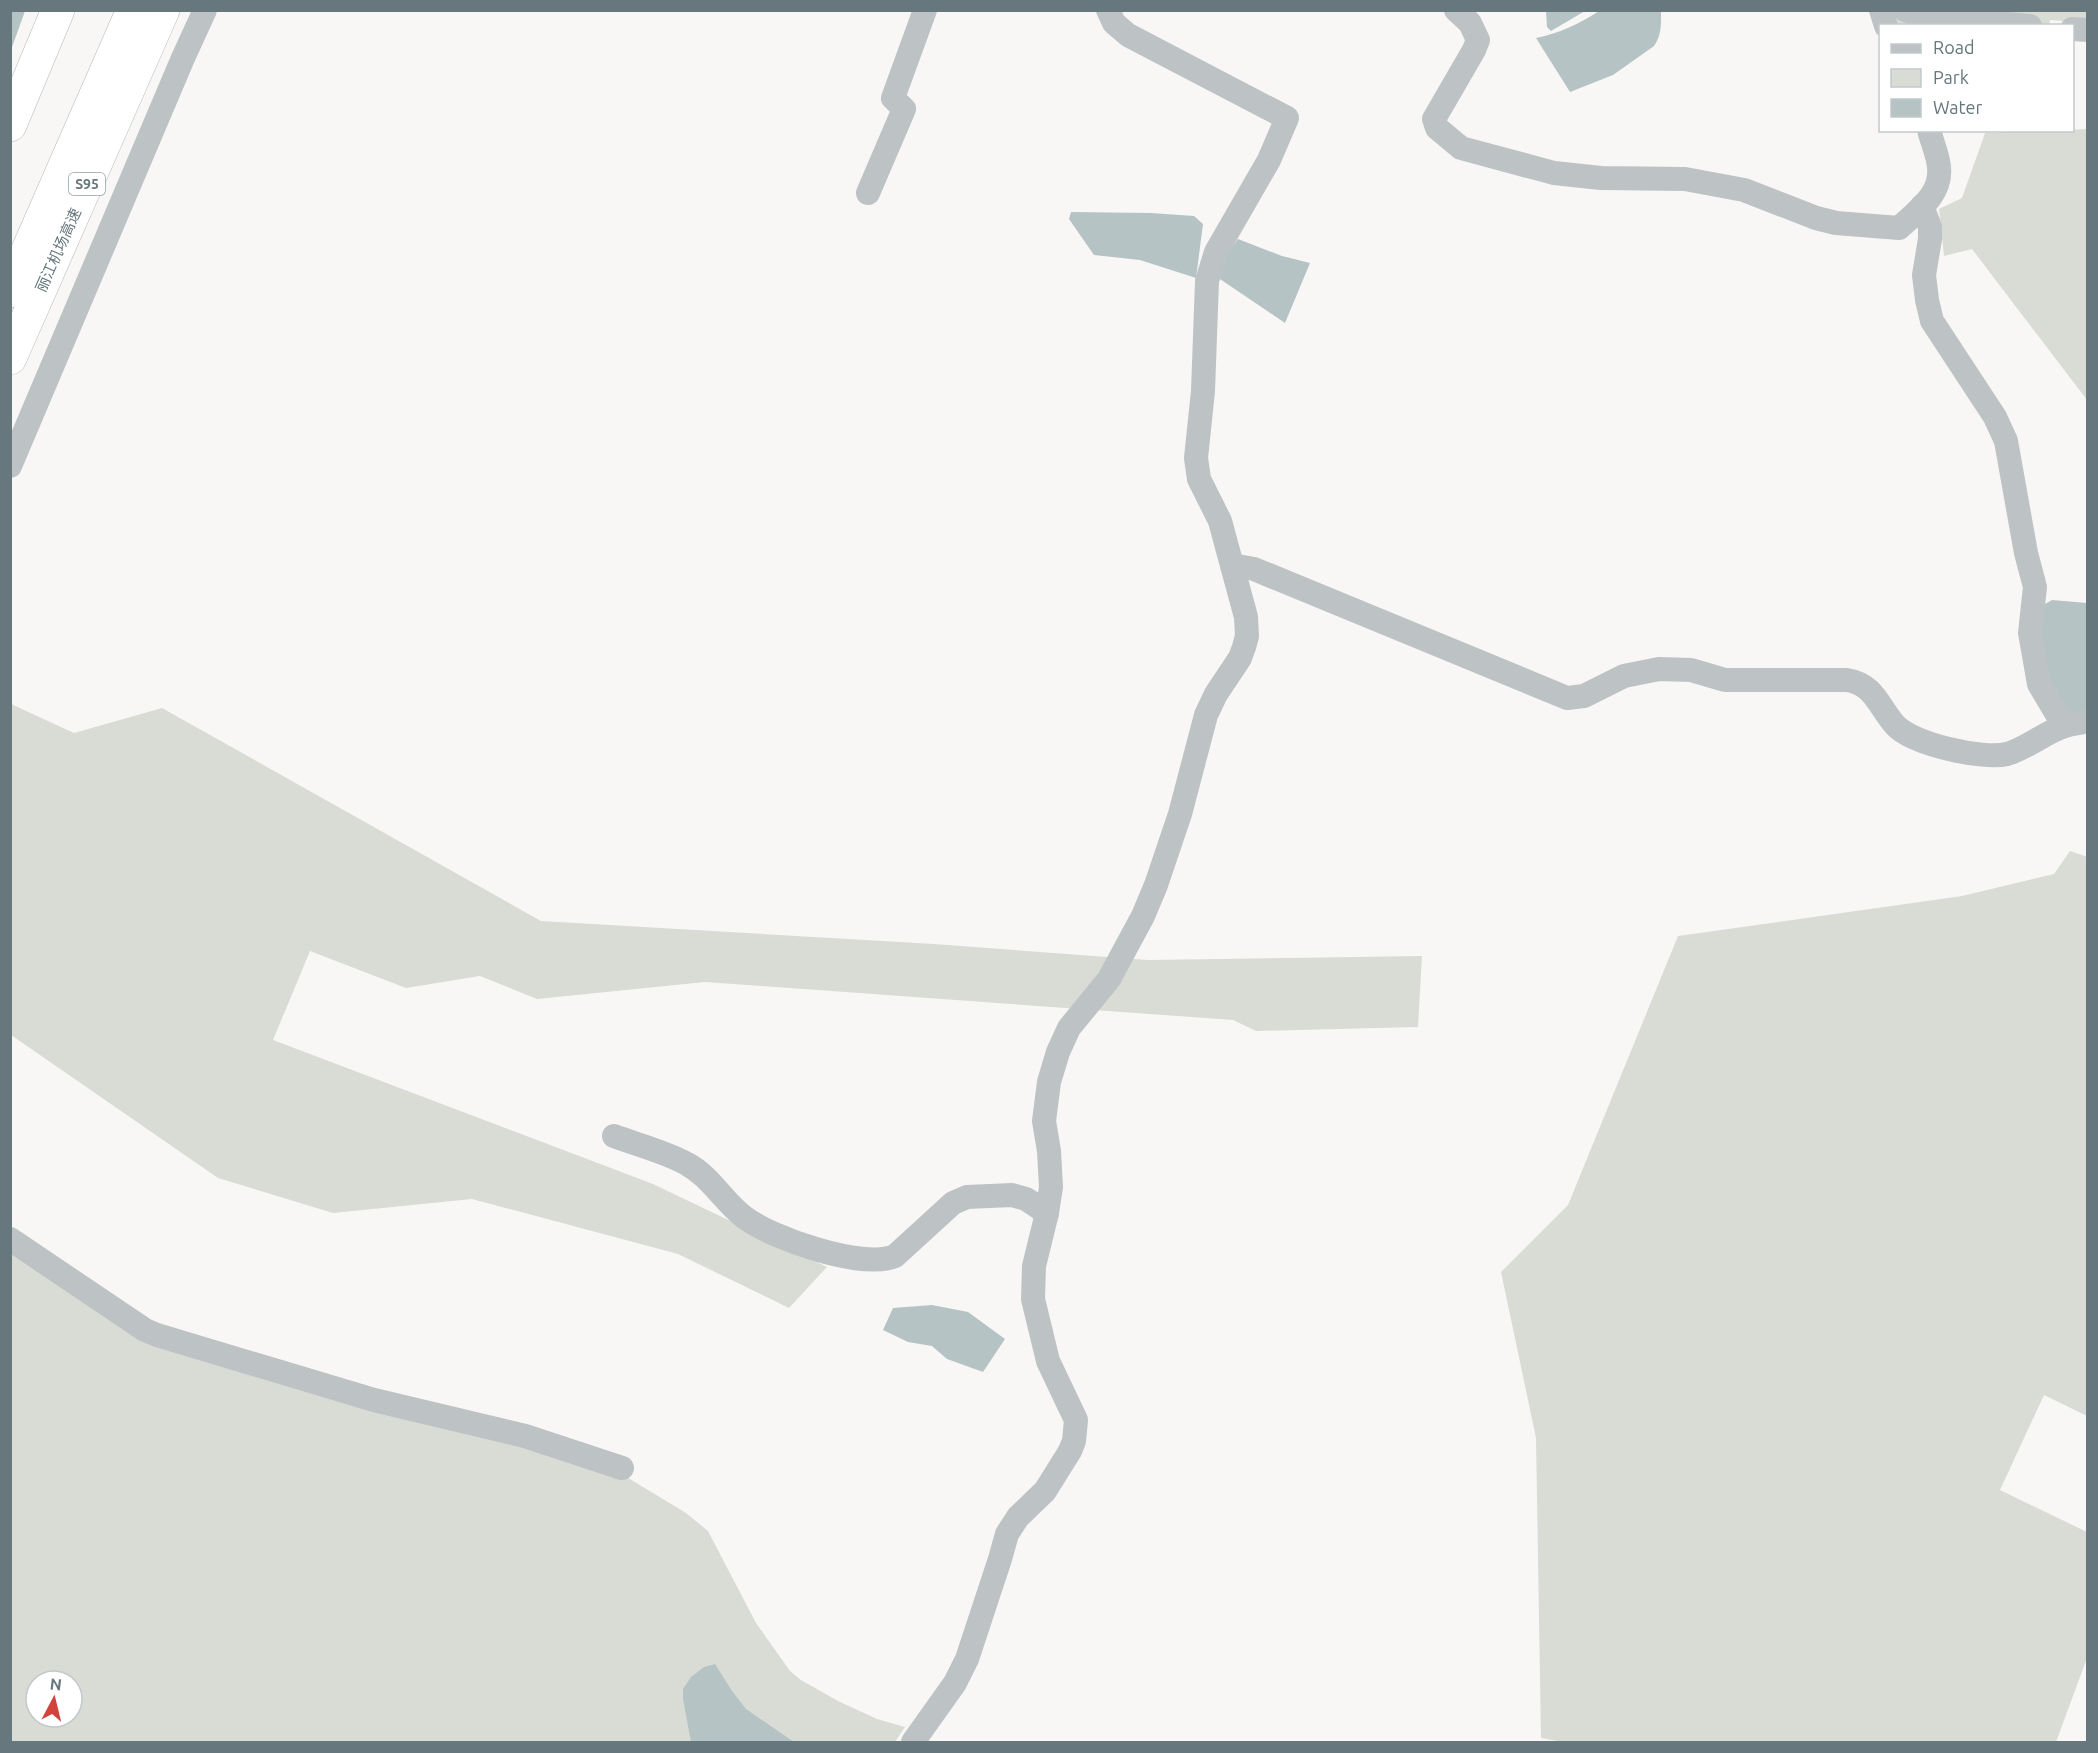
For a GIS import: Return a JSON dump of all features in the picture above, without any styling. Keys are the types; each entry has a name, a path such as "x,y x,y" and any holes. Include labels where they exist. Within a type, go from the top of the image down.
{"highway":[{"path":"10,125 58,10"},
{"name":"丽江机场高速","path":"10,291 133,10"},
{"name":"丽江机场高速","path":"10,358 163,10"}],"street":[{"path":"10,466 205,10"},
{"path":"868,193 904,109 893,98 925,10"},
{"path":"913,1743 955,1683 967,1659 1007,1534 1018,1517 1045,1491 1074,1441 1076,1420 1048,1361 1033,1299 1034,1266 1051,1187 1044,1121 1051,1072 1068,1028 1109,979 1143,916 1180,814 1206,715 1244,647 1247,626 1220,521 1199,479 1196,458 1203,391 1207,281 1216,252 1269,160 1287,118 1128,35 1114,23 1108,10"},
{"path":"1456,10 1470,23 1478,40 1434,119 1434,124 1444,136 1461,148 1554,173 1601,178 1685,178 1744,190 1816,218 1847,225 1899,228 1934,194 1939,178 1939,167 1930,132"},
{"path":"1905,10 1926,17 2007,24"},
{"path":"1922,206 1930,227 1924,274 1932,321 1995,417 2006,441 2026,553 2035,587 2030,633 2039,684 2064,726"},
{"path":"1232,565 1254,569 1567,698 1584,696 1624,676 1639,672 1680,668 1725,680 1857,681 1862,683 1878,700 1901,731 1923,742 1949,749 1992,755 2007,754 2064,726 2088,722"},
{"path":"614,1136 687,1163 703,1176 727,1203 761,1229 834,1254 875,1260 895,1256 952,1203 967,1197 1012,1195 1026,1200 1047,1213"},
{"path":"10,1239 145,1330 158,1335 374,1400 525,1436 622,1468"}],"green space":[{"path":"1892,11 2087,11 2087,23 2050,20 2049,24 1898,24"},
{"path":"2087,129 2087,400 1972,249 1944,256 1939,209 1962,198 1985,133 2074,132 2074,130"},
{"path":"11,704 74,733 162,708 541,921 934,944 1148,960 1422,956 1418,1027 1256,1031 1233,1020 705,982 537,999 480,976 406,988 310,951 273,1040 653,1184 827,1267 789,1308 678,1254 472,1199 333,1213 218,1178 11,1035"},
{"path":"2070,851 2088,857 2087,1416 2044,1395 2000,1490 2087,1532 2087,1658 2056,1742 1563,1742 1541,1738 1536,1438 1501,1272 1568,1205 1678,936 1962,896 2054,874"},
{"path":"10,1246 142,1335 620,1473 686,1513 708,1531 756,1623 790,1671 801,1680 838,1701 877,1719 905,1727 895,1742 11,1742"}],"water":[{"path":"1546,10 1585,11 1551,31 1547,27"},
{"path":"10,11 25,11 11,50"},
{"path":"1599,11 1661,11 1658,38 1654,46 1613,75 1570,92 1536,38 1569,28"},
{"path":"1071,212 1194,216 1203,224 1196,278 1140,260 1094,255 1069,219"},
{"path":"1238,239 1282,256 1310,263 1285,323 1220,279 1222,261"},
{"path":"2052,600 2087,603 2087,715 2071,713 2065,709 2052,690 2036,639 2045,604"},
{"path":"932,1305 968,1312 1005,1339 983,1372 947,1359 932,1346 908,1342 883,1330 893,1308"},
{"path":"715,1664 746,1709 794,1742 691,1742 683,1689 691,1677 704,1667"}]}
